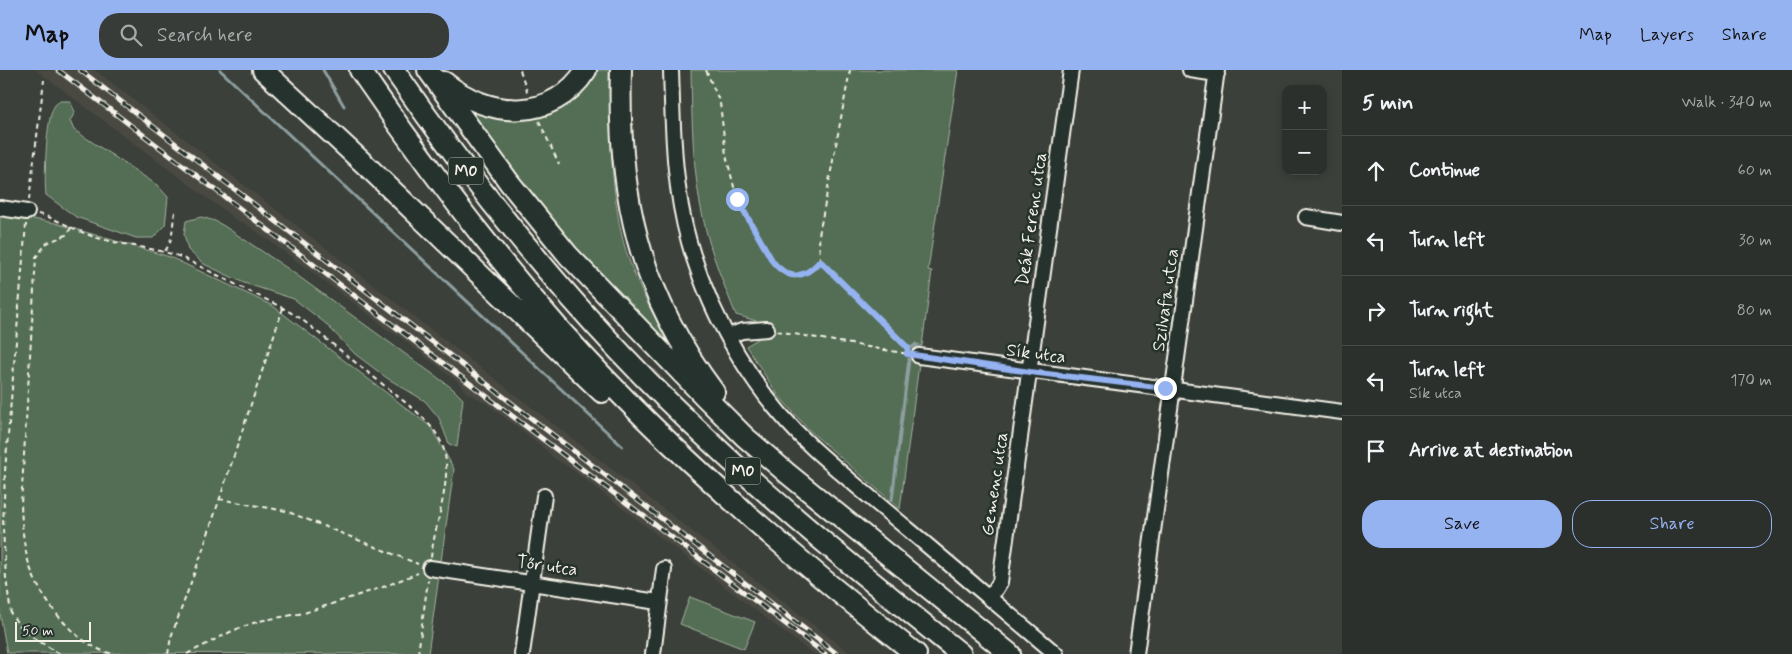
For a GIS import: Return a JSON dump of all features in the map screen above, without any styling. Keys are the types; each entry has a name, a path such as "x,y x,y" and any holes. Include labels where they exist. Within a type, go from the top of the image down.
{"highway":[{"path":"263,70 372,171 621,411 664,447 707,476"},
{"name":"M0","path":"360,70 418,154 523,287 595,366 707,476 762,526 916,654"},
{"name":"M0","path":"394,70 442,139 508,224 573,300 647,380 715,446 782,506 961,654"},
{"path":"429,70 458,94 476,103 496,109 512,110 543,104 560,96 586,70"},
{"path":"429,70 509,182 568,254 712,404 745,437 788,474 1010,654"},
{"path":"621,70 622,149 627,198 648,276 673,331 722,403 788,474"}],"street":[{"path":"671,70 675,173 681,210 696,266 716,314 728,336 768,397 814,449 1056,654"},
{"name":"Deák Ferenc utca","path":"1030,372 1072,70"},
{"path":"1190,70 1217,72"},
{"name":"Szilvafa utca","path":"1136,654 1217,72"},
{"path":"0,208 27,212"},
{"path":"1306,217 1342,223"},
{"path":"728,336 742,331 767,330"},
{"name":"Sík utca","path":"913,355 1030,372 1173,388 1342,412"},
{"name":"Gemenc utca","path":"990,598 1000,582 1030,372"},
{"path":"522,654 544,496"},
{"name":"Tőr utca","path":"430,568 658,602"},
{"path":"653,654 658,602 664,569"}],"path":[{"path":"706,70 720,103 726,155 737,199 773,262 781,271 801,275 810,273 820,261 819,235 850,70"},
{"path":"44,80 27,212 5,471 3,529 6,578 11,614 19,625 32,637 60,654"},
{"path":"165,251 171,243 172,221 176,209"},
{"path":"27,212 52,218 96,237 165,251 181,257 283,308 416,411 432,427 441,442 445,456 446,474 432,542 418,654"},
{"path":"71,226 68,234 47,243 36,257 21,504 23,539 30,571 40,593 70,630 85,642 102,651 113,654"},
{"path":"820,261 913,355"},
{"path":"168,654 171,638 201,555 283,308"},
{"path":"767,330 913,355"},
{"path":"219,498 286,511 430,568"},
{"path":"188,654 232,631 259,621 304,613 383,587 430,568"}],"shaded area":[{"path":"36,70 95,70 851,654 813,654 566,465 555,459 542,446 487,404 466,392 458,382 400,337 388,331 375,319 245,223 238,221"}],"green space":[{"path":"594,70 609,70 614,184 623,241 644,297 685,366 570,243 464,109 494,119 510,121 524,119 550,108"},
{"path":"691,70 958,70 928,270 932,271 922,346 915,343 919,364 900,509 809,430 778,395 746,346 761,337 760,322 736,315 710,246 697,185 692,127"},
{"path":"60,101 70,101 75,112 70,121 74,130 157,185 168,197 165,226 153,238 136,238 76,217 46,195 47,136 51,113 54,106"},
{"path":"0,213 55,223 170,257 273,306 431,427 454,469 428,654 7,653 0,614"},
{"path":"201,217 224,226 287,268 452,388 463,399 457,447 449,444 439,418 425,401 387,378 355,354 325,323 294,299 244,283 204,264 188,250 184,234 186,221"},
{"path":"690,597 755,622 744,649 680,624"}],"waterway":[{"path":"220,70 622,446"},
{"path":"323,70 344,106"},
{"path":"911,348 915,345 926,351"},
{"path":"892,500 909,359"}],"railway":[{"path":"58,70 825,654"},
{"path":"80,70 837,654"}],"route":[{"path":"737,199 768,249 773,262 781,271 787,274 801,275 810,273 820,261 908,348 907,354 1030,372 1165,388"}]}
